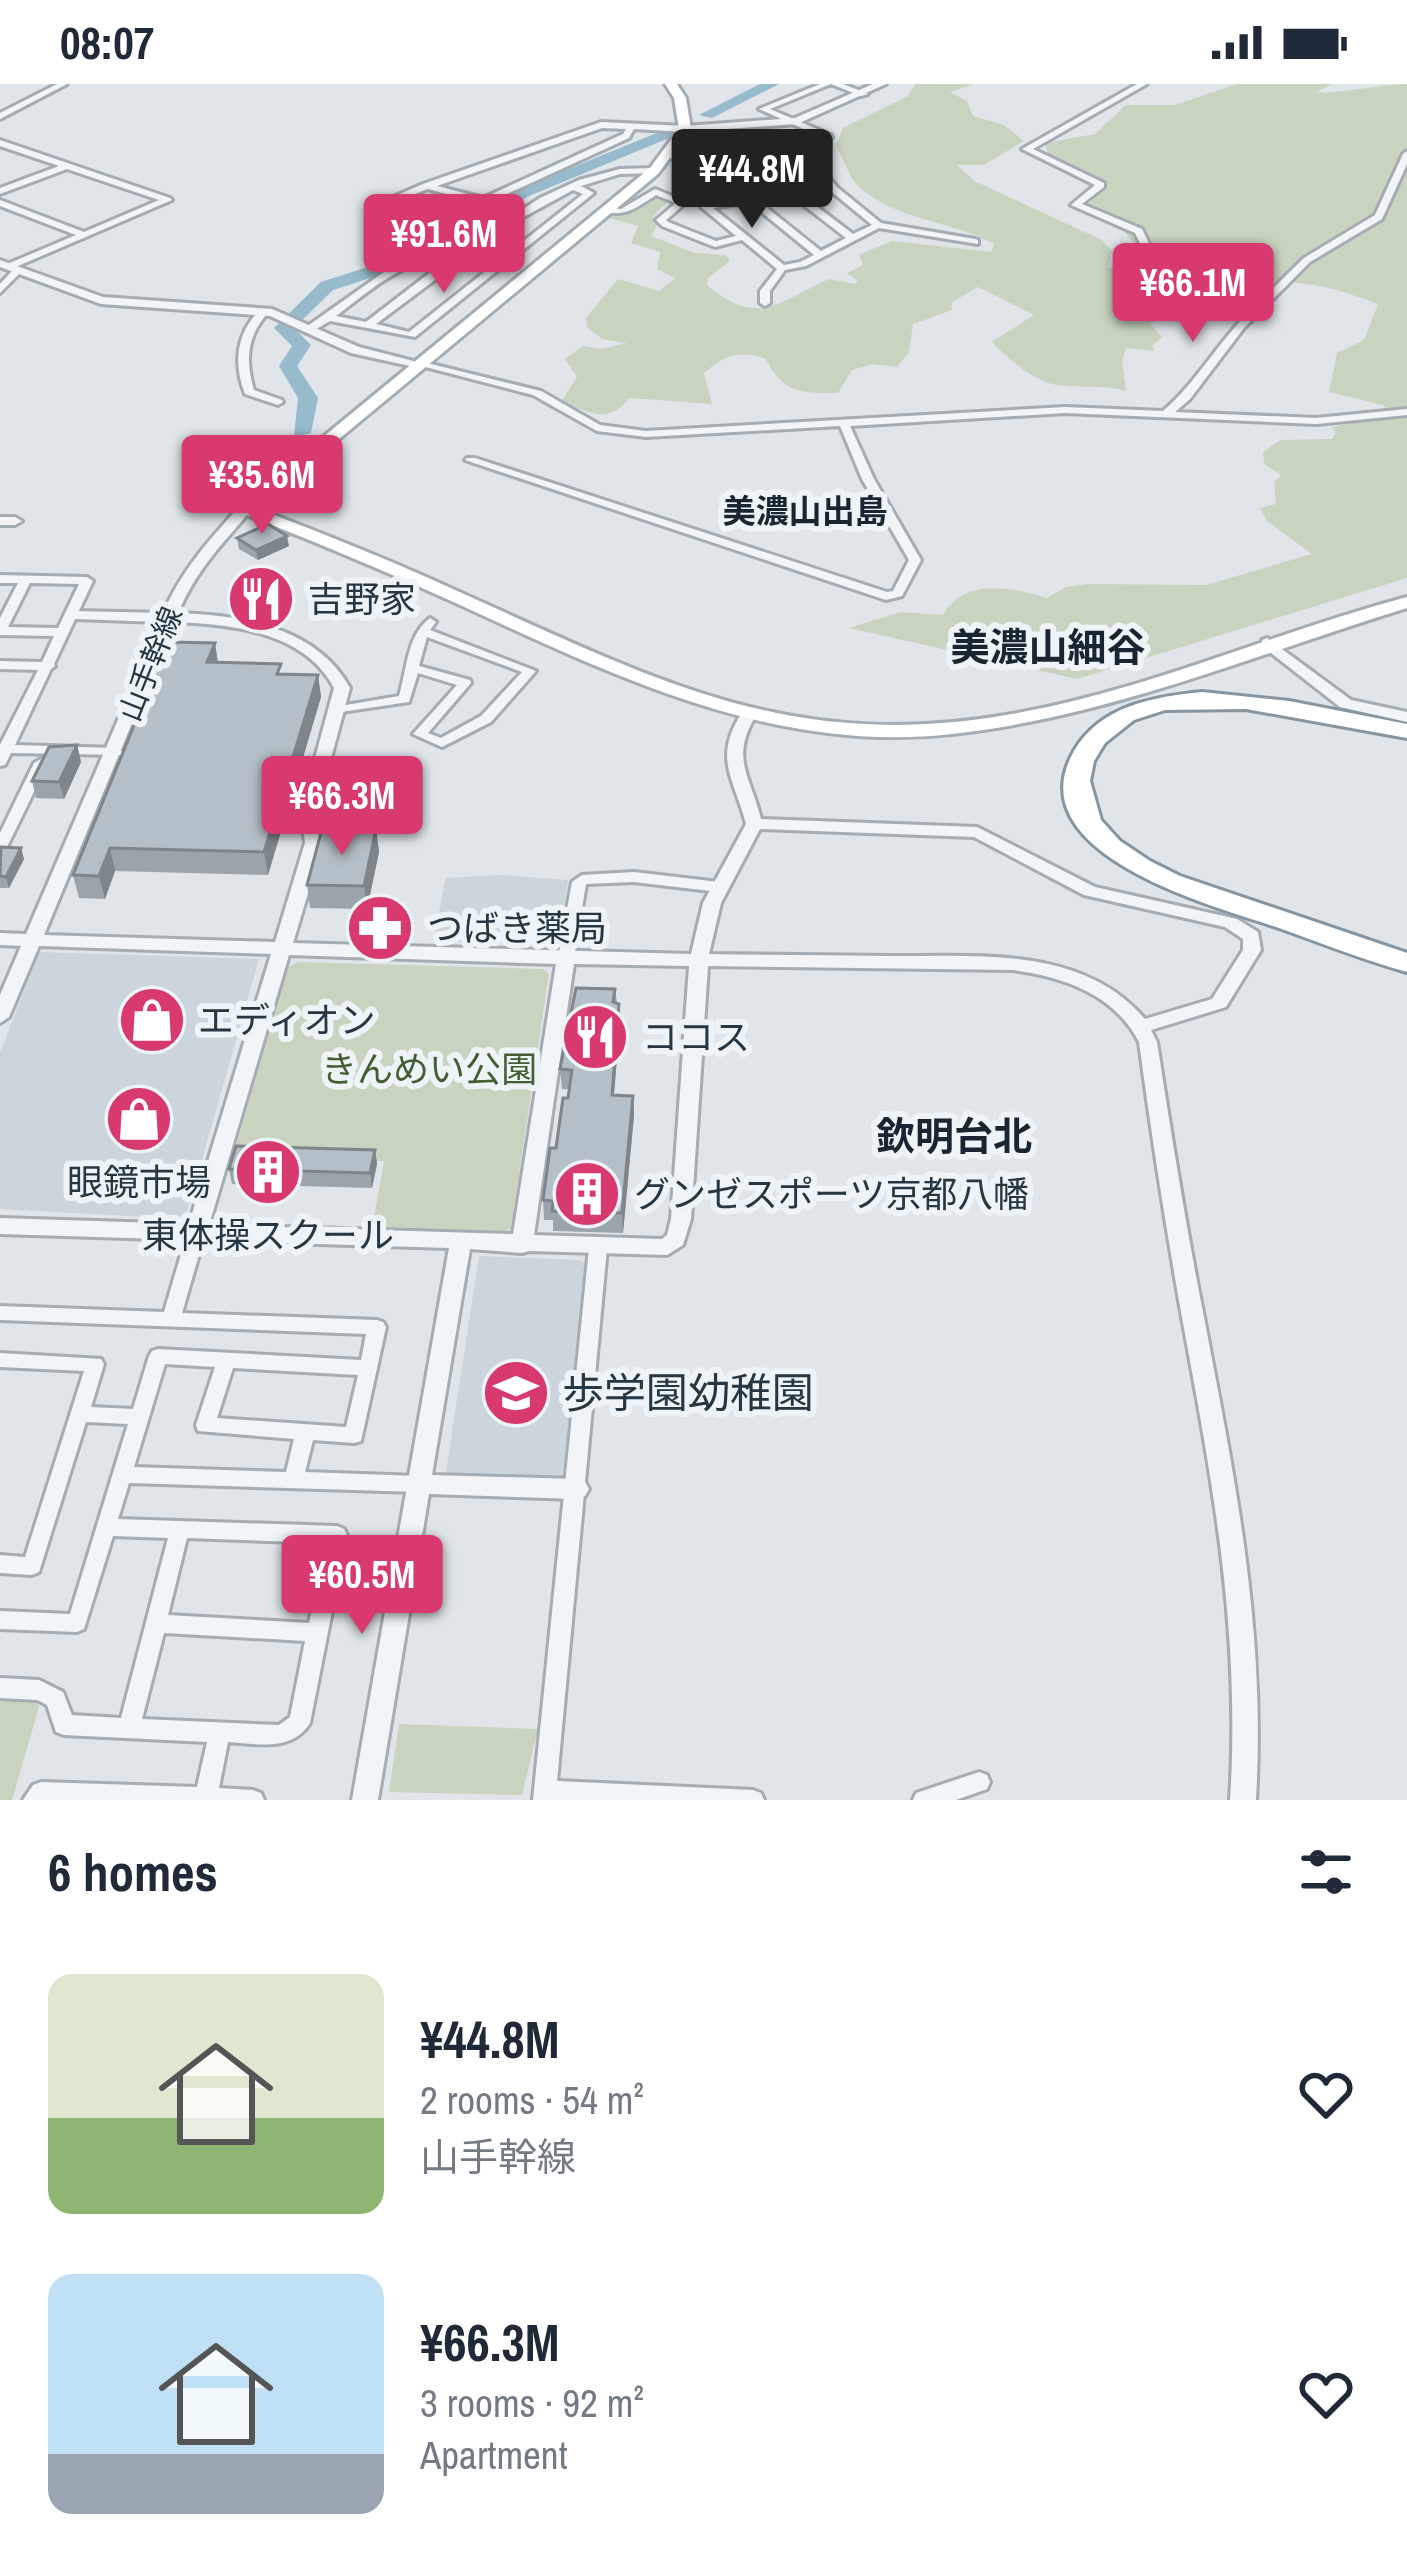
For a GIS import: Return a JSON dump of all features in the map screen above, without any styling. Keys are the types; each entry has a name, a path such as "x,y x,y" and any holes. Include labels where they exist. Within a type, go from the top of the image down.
{"highway":[{"path":"1407,731 1257,703 1192,700 1142,710 1101,734 1087,750 1077,786 1091,826 1111,847 1171,882 1407,963"}],"main road":[{"path":"671,84 680,98 685,128"},
{"name":"山手幹線","path":"245,509 654,171 685,128"},
{"path":"245,509 446,592 652,686 746,717 818,729 913,732 982,725 1140,687 1407,602"}],"street":[{"path":"0,116 63,84"},
{"path":"669,155 718,159 715,146 828,137 763,109 831,84 864,94"},
{"path":"631,127 626,136 453,213 398,197 601,125 685,128 797,121 881,84"},
{"path":"1144,84 1026,149 1101,185 1076,206 1139,231 1158,272 1256,309"},
{"path":"559,140 596,148"},
{"path":"793,142 826,180 878,225 975,242"},
{"path":"0,143 167,200 8,267 0,290"},
{"path":"754,144 790,184 851,237"},
{"path":"1167,412 1186,397 1256,309 1307,260 1379,217 1407,154"},
{"path":"0,191 67,166"},
{"path":"369,326 496,227 628,167 654,171"},
{"path":"464,172 514,184"},
{"path":"695,179 726,178 819,254"},
{"path":"790,184 826,180"},
{"path":"423,186 483,200"},
{"path":"327,316 411,334 589,193 574,188"},
{"path":"607,210 622,212 656,192 682,202 666,211 664,224 715,244 740,238"},
{"path":"748,199 706,207 782,268"},
{"path":"0,203 84,235"},
{"path":"765,303 765,291 782,268 878,225"},
{"path":"308,330 388,270 437,252 459,256"},
{"path":"501,264 533,270"},
{"path":"8,267 101,300 265,311 356,350 537,393 609,430 679,435 1065,410 1316,421 1407,412"},
{"path":"265,311 255,319 239,366 249,392 278,402"},
{"path":"471,460 790,567 886,596 898,593 915,560 868,479 844,424"},
{"name":"山手幹線","path":"0,1017 116,752 168,616 202,555 245,509"},
{"path":"0,580 87,581 50,666 2,753"},
{"path":"26,580 0,630 63,632"},
{"path":"75,615 224,619 310,651 336,672 342,688 309,810 314,842 171,1319"},
{"path":"339,710 404,699 426,627 530,671 486,718 442,743 420,734 465,683 416,669"},
{"path":"1268,643 1346,704 1407,717"},
{"path":"0,665 50,666"},
{"path":"746,717 734,739 730,762 754,824"},
{"path":"0,847 48,750"},
{"path":"2,753 116,752"},
{"path":"0,1226 655,1250 676,1239 699,958 718,887 754,824"},
{"path":"754,824 977,832 1065,882 1231,923 1252,936 1252,950 1219,1003 1142,1026"},
{"path":"523,1245 577,885 582,880 634,877 718,887"},
{"path":"0,939 566,958 1028,965 1102,991 1142,1026 1226,1489 1247,1670 1243,1800"},
{"path":"365,1800 460,1244"},
{"path":"598,1248 544,1795 753,1800"},
{"path":"0,1313 377,1327 354,1435 205,1425 226,1360"},
{"path":"0,1620 76,1623 158,1356 368,1368"},
{"path":"0,1360 95,1364 32,1566 0,1564"},
{"path":"79,1414 140,1417"},
{"path":"294,1480 305,1432"},
{"path":"123,1475 577,1489"},
{"path":"0,1688 39,1690 56,1699 64,1725 282,1735 299,1723 337,1535 106,1527"},
{"path":"129,1728 180,1529"},
{"path":"156,1623 319,1633"},
{"path":"206,1798 220,1732"},
{"path":"925,1800 979,1782"},
{"path":"34,1800 40,1792 254,1800"}],"shaded area":[{"path":"501,875 568,880 558,944 433,941 446,878"},
{"path":"39,952 259,959 185,1219 0,1209 0,1053"},
{"name":"歩学園幼稚園","path":"479,1256 580,1260 587,1266 568,1472 557,1481 455,1478 446,1472"}],"green space":[{"path":"915,84 974,84 950,92 967,101 973,116 1004,125 1024,141 984,165 957,165 974,181 1102,240 1112,251 1108,267 1148,277 1152,274 1126,234 1089,204 1100,191 1051,165 1045,143 1095,134 1126,105 1175,105 1237,84 1332,84 1316,92 1323,93 1407,84 1407,578 1077,679 849,628 901,612 943,615 952,603 976,590 1004,589 1047,598 1066,587 1088,584 1206,585 1312,554 1267,521 1260,508 1276,504 1274,482 1281,475 1264,464 1263,452 1281,440 1332,439 1336,432 1331,427 1392,416 1383,405 1329,392 1337,353 1364,340 1378,304 1337,290 1279,281 1217,287 1206,300 1191,303 1191,312 1150,323 1162,337 1153,345 1154,351 1126,348 1122,360 1126,391 1057,385 1022,368 992,342 1034,315 978,287 951,303 952,310 913,324 909,352 897,367 872,364 852,370 838,393 795,389 779,379 766,359 741,354 704,373 712,404 630,398 614,411 598,414 562,400 577,377 565,359 583,346 601,349 627,343 602,339 587,327 586,318 618,279 659,291 675,278 657,269 660,252 631,243 638,226 606,217 627,215 647,197 669,201 653,216 658,224 651,236 695,253 726,255 730,261 708,278 707,285 725,298 755,308 782,302 829,279 855,284 858,281 847,273 863,265 859,255 892,241 991,252 994,244 874,198 855,183 836,146 843,128 908,96"},
{"name":"きんめい公園","path":"298,962 543,969 549,974 511,1228 500,1234 372,1229 384,1161 233,1156 288,967"},
{"path":"0,1697 33,1699 39,1707 12,1800 0,1800"},
{"path":"399,1724 538,1729 522,1795 389,1792"}],"building":[{"path":"268,524 287,536 256,550 237,538"},
{"path":"168,642 215,643 207,662 281,664 277,674 318,675 264,852 110,848 99,876 73,875"},
{"path":"77,745 59,782 32,781 49,747"},
{"path":"322,829 376,829 364,886 307,885"},
{"path":"1,847 21,848 6,877 0,876"},
{"path":"576,988 615,989 613,1002 619,1004 612,1095 633,1096 622,1213 552,1211 553,1201 543,1200 550,1148 556,1148 563,1098 568,1098 572,1070 560,1069"},
{"path":"236,1146 375,1150 370,1173 229,1169"}],"waterway":[{"path":"707,115 772,84"},
{"path":"301,433 308,398 288,366 302,345 283,328 327,286 420,256 441,237 523,193 664,135"}],"place":[{"name":"吉野家","path":"261,599"},
{"name":"つばき薬局","path":"380,928"},
{"name":"エディオン","path":"152,1020"},
{"name":"ココス","path":"595,1037"},
{"name":"眼鏡市場","path":"139,1119"},
{"name":"東体操スクール","path":"268,1172"},
{"name":"グンゼスポーツ京都八幡","path":"587,1194"},
{"name":"歩学園幼稚園","path":"516,1393"}],"district":[{"name":"美濃山出島","path":"805,511"},
{"name":"美濃山細谷","path":"1048,647"},
{"name":"欽明台北","path":"954,1136"}]}
